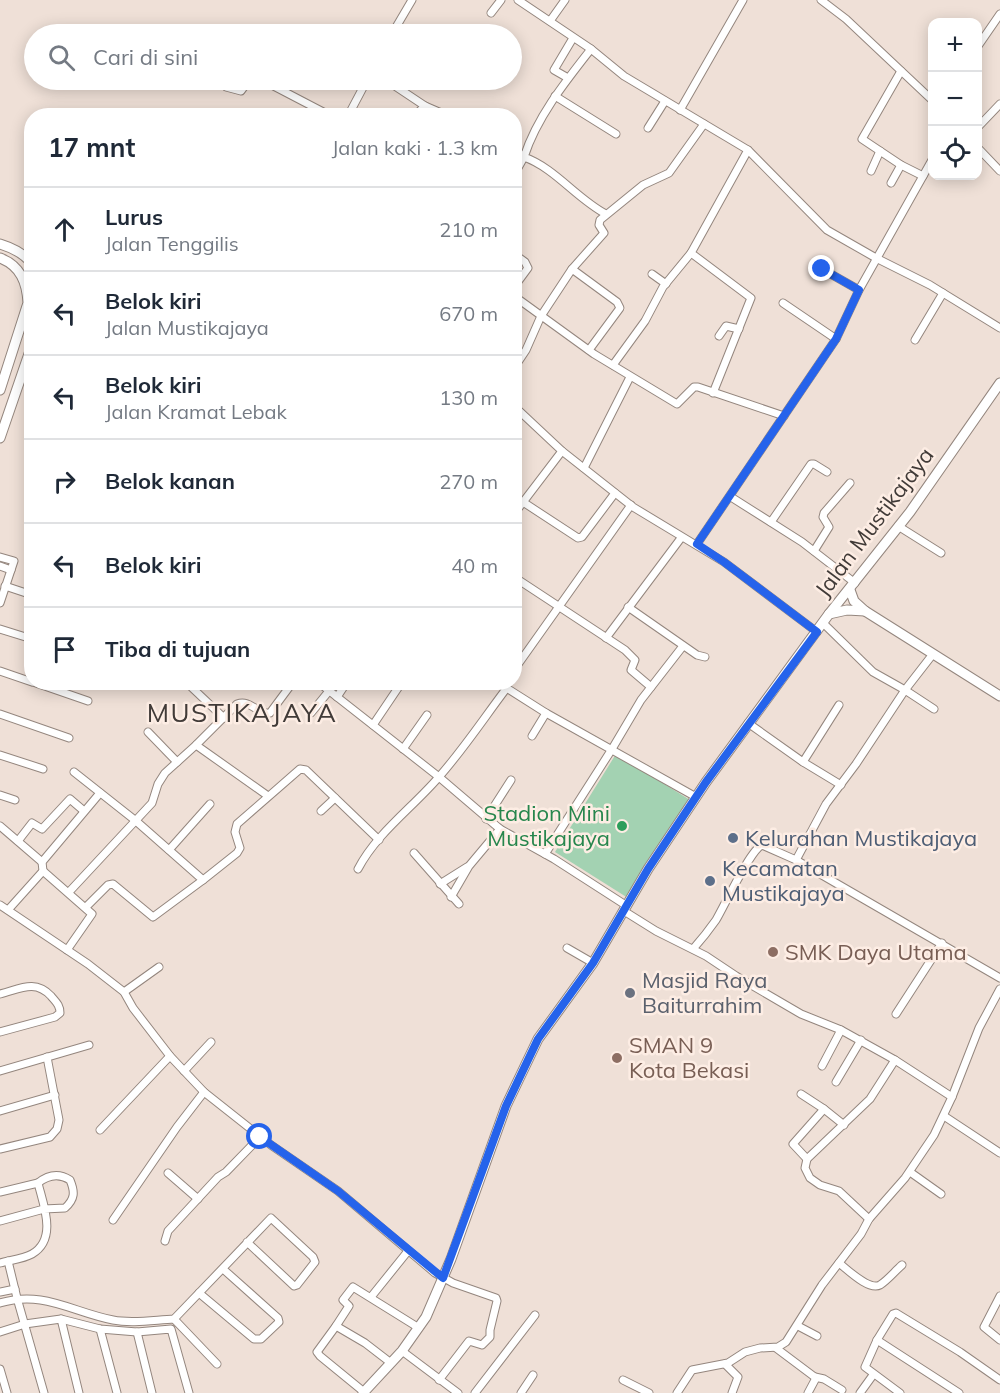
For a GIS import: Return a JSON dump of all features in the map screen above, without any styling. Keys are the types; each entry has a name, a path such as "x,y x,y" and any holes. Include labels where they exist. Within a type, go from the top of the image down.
{"main road":[{"path":"0,244 24,255"},
{"path":"0,258 18,270 24,278"},
{"path":"17,388 1,387 24,315"},
{"path":"0,438 24,368"},
{"name":"Jalan Mustikajaya","path":"364,1392 402,1350 426,1317 443,1278 506,1106 538,1039 593,963 648,869 748,723 898,526 1000,383"},
{"path":"853,586 854,601 865,612 1000,696"},
{"path":"829,614 847,610 865,612"}],"street":[{"path":"398,24 412,0"},
{"path":"492,13 501,0"},
{"path":"518,0 591,49 624,76 748,150 827,230 943,293 1000,328"},
{"path":"550,21 565,0"},
{"path":"680,110 743,0"},
{"path":"821,0 846,19 928,95"},
{"path":"982,40 1000,14"},
{"path":"568,78 554,70 573,38"},
{"path":"522,161 555,96 591,49"},
{"path":"901,71 862,138 901,165 923,176"},
{"path":"281,90 316,108"},
{"path":"352,108 362,90"},
{"path":"401,90 430,108"},
{"path":"555,96 616,134"},
{"path":"648,128 665,101"},
{"path":"979,126 1000,104"},
{"path":"522,356 541,316 572,270 604,233 599,223 606,214 643,185 669,173 704,124"},
{"path":"613,365 645,321 666,284 691,254 748,150"},
{"path":"871,171 880,151"},
{"path":"982,152 1000,171"},
{"path":"524,157 548,171 583,200 606,214"},
{"path":"891,183 901,165"},
{"path":"697,544 836,339 876,258 928,168"},
{"path":"691,254 751,298 713,393"},
{"path":"522,260 528,264 528,268 522,276"},
{"path":"822,269 859,290"},
{"path":"572,270 617,302 620,308 589,350"},
{"path":"652,274 666,284"},
{"path":"915,340 943,293"},
{"path":"522,302 589,350 677,404 694,387 784,416"},
{"path":"783,303 836,339"},
{"path":"719,336 726,326 739,329"},
{"path":"584,468 630,377"},
{"path":"522,414 562,451 631,506 724,562 817,632"},
{"path":"562,451 523,502 578,538 582,537 615,493"},
{"path":"771,522 810,464 827,472"},
{"path":"814,551 829,527 823,517 824,513 850,483"},
{"path":"731,496 814,551 853,586"},
{"path":"522,659 631,506"},
{"path":"898,526 941,553"},
{"path":"606,638 681,538"},
{"path":"0,557 14,561 0,603"},
{"path":"0,566 11,570"},
{"path":"522,582 625,650 634,659 631,670 651,687"},
{"path":"5,586 24,592"},
{"path":"628,607 683,646 705,657"},
{"path":"823,623 873,672 934,709"},
{"path":"0,629 24,636"},
{"path":"544,854 641,700 683,646"},
{"path":"796,860 812,828 905,690 933,654"},
{"path":"0,671 24,679"},
{"path":"56,690 88,701"},
{"path":"194,690 224,718"},
{"path":"69,892 153,803 160,779 237,704 243,702 263,713 270,713 287,690"},
{"path":"337,697 342,690"},
{"path":"373,725 397,690"},
{"path":"358,869 379,840 439,777 500,690"},
{"path":"511,690 546,713 696,797"},
{"path":"311,713 329,691 439,777 500,829 544,854 656,930 693,949 801,1014 861,1040 952,1097"},
{"path":"803,762 838,705"},
{"path":"532,736 546,713"},
{"path":"0,714 69,738"},
{"path":"403,749 427,715"},
{"path":"748,723 841,786"},
{"path":"148,732 177,762"},
{"path":"196,746 268,796"},
{"path":"0,755 43,769"},
{"path":"86,907 108,885 113,884 153,917 237,853 240,848 235,832 237,824 298,770 303,769 379,840"},
{"path":"74,772 136,821 203,880"},
{"path":"486,819 511,780"},
{"path":"42,862 99,793"},
{"path":"0,795 15,800"},
{"path":"321,811 335,798"},
{"path":"18,842 32,823 42,829 70,799 84,811"},
{"path":"169,850 210,804"},
{"path":"0,826 42,862 44,871 86,907 92,916 67,950"},
{"path":"451,897 470,866 500,829"},
{"path":"693,949 716,919 758,847 766,846 796,860 1000,978"},
{"path":"414,853 459,904"},
{"path":"440,884 470,866"},
{"path":"8,910 44,871"},
{"path":"0,905 88,964 124,992 133,1008 184,1071 204,1092 260,1137 338,1191 443,1278 495,1297 497,1301 490,1337 482,1345 469,1341 439,1380"},
{"path":"896,1014 942,943"},
{"path":"567,948 593,963"},
{"path":"124,992 159,967"},
{"path":"0,993 29,986 39,987 59,1005 60,1013 55,1017 0,1032"},
{"path":"677,1393 692,1370 732,1362 745,1352 760,1348 776,1348 786,1342 822,1285 861,1234 869,1218 910,1172 934,1135 952,1097 979,1028 1000,989"},
{"path":"822,1066 842,1030"},
{"path":"836,1082 861,1040"},
{"path":"184,1071 211,1042"},
{"path":"0,1071 89,1046"},
{"path":"100,1130 170,1056"},
{"path":"0,1149 50,1137 55,1133 59,1120 47,1057"},
{"path":"869,1218 839,1191 820,1185 810,1178 805,1168 807,1159 870,1099 895,1060"},
{"path":"113,1220 204,1092"},
{"path":"801,1094 824,1108 844,1125"},
{"path":"0,1111 55,1095"},
{"path":"807,1159 793,1144 824,1108"},
{"path":"944,1116 1000,1153"},
{"path":"165,1241 166,1234 260,1137"},
{"path":"910,1172 941,1194"},
{"path":"168,1173 198,1199"},
{"path":"0,1192 38,1182 46,1177 60,1175 70,1180 74,1189 74,1196 65,1209 44,1209 0,1221"},
{"path":"0,1263 24,1257 39,1248 48,1226 38,1182"},
{"path":"0,1303 17,1298 37,1299 119,1321 174,1319 269,1218 272,1218 313,1257 315,1262 294,1286 247,1242"},
{"path":"371,1297 408,1251"},
{"path":"8,1261 44,1393"},
{"path":"839,1263 866,1283 874,1286 879,1285 902,1265"},
{"path":"199,1293 254,1339 261,1339 279,1322 278,1318 223,1269"},
{"path":"364,1392 317,1352 350,1306 344,1300 352,1287 419,1328"},
{"path":"0,1292 15,1289"},
{"path":"1000,1296 984,1327 1000,1340"},
{"path":"900,1393 865,1367 877,1340 893,1314 896,1313 960,1352 1000,1380"},
{"path":"475,1393 535,1315"},
{"path":"61,1319 79,1393"},
{"path":"0,1332 25,1324 61,1319 100,1329 137,1332 171,1329 189,1393"},
{"path":"174,1319 217,1364"},
{"path":"336,1326 365,1343 391,1363"},
{"path":"798,1326 817,1336"},
{"path":"100,1329 117,1393"},
{"path":"137,1332 152,1393"},
{"path":"877,1340 959,1393"},
{"path":"776,1348 815,1377 824,1378 842,1390"},
{"path":"402,1350 458,1393"},
{"path":"725,1364 738,1377 732,1393"},
{"path":"0,1369 7,1393"},
{"path":"521,1393 533,1375"},
{"path":"860,1393 873,1375"},
{"path":"808,1393 815,1377"},
{"path":"623,1380 649,1393"}],"green space":[{"name":"Stadion Mini Mustikajaya","path":"616,754 690,800 628,898 555,852"}],"place":[{"name":"Stadion Mini Mustikajaya","path":"622,826"},
{"name":"Kelurahan Mustikajaya","path":"733,838"},
{"name":"Kecamatan Mustikajaya","path":"710,881"},
{"name":"SMK Daya Utama","path":"773,952"},
{"name":"Masjid Raya Baiturrahim","path":"630,993"},
{"name":"SMAN 9 Kota Bekasi","path":"617,1058"}],"district":[{"name":"MUSTIKAJAYA","path":"242,713"}],"route":[{"path":"260,1137 338,1191 443,1278 506,1106 538,1039 593,963 648,869 706,782 817,632 697,544 836,339 859,290 822,269"}]}
